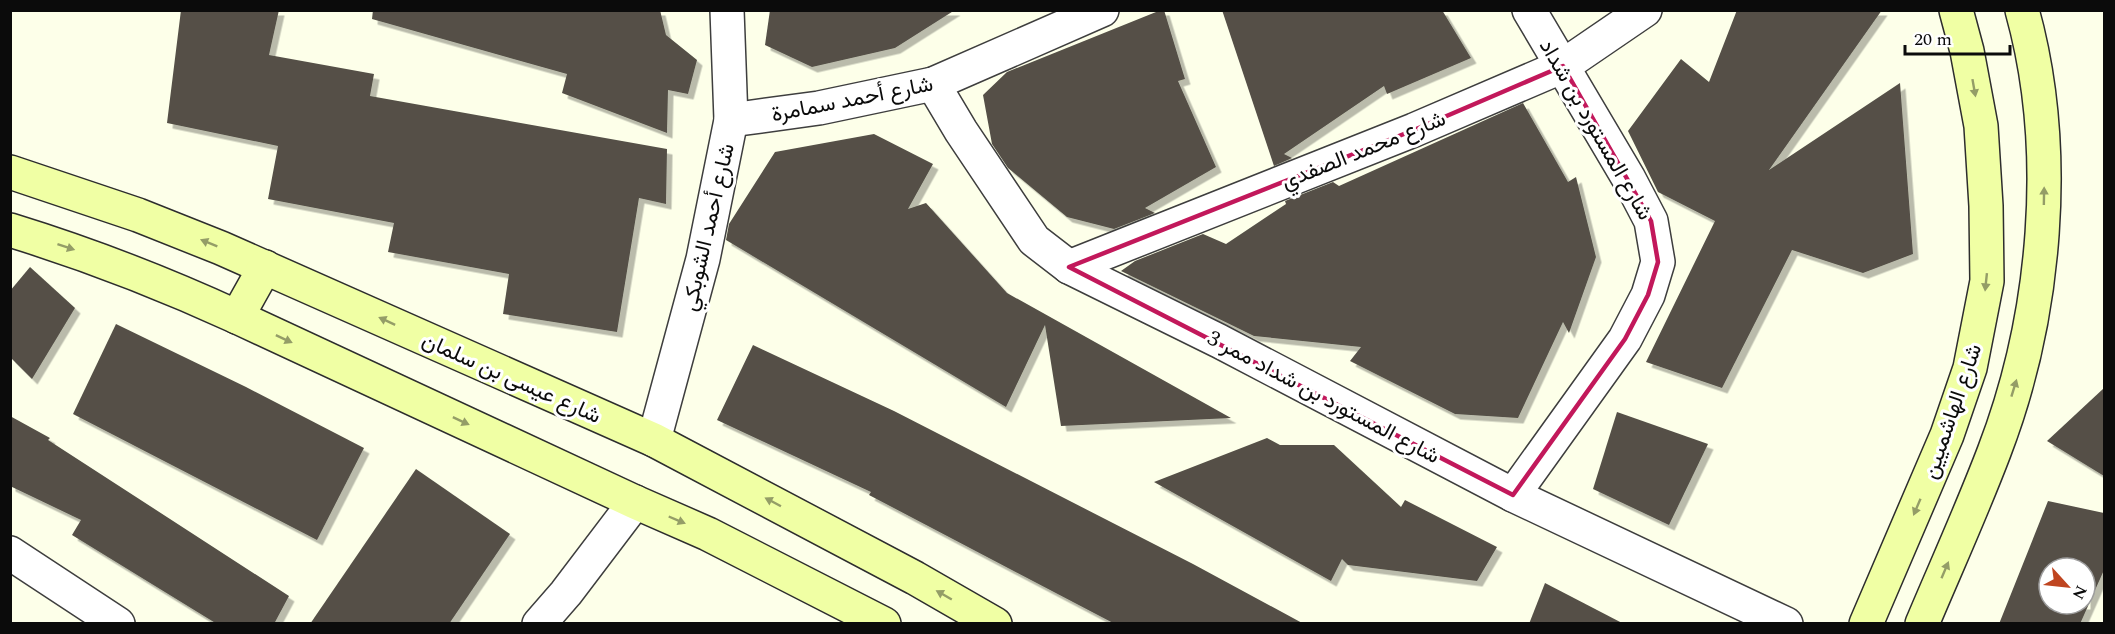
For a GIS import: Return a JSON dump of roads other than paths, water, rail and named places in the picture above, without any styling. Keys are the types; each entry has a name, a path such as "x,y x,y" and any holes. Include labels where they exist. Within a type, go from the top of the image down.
{"street":[{"name":"شارع أحمد الشوبكي","path":"654,440 703,259 731,120 727,10"},
{"name":"شارع أحمد سمامرة","path":"731,120 819,108 933,84 1102,10"},
{"name":"شارع المستورد بن شداد","path":"1513,495 1625,339 1648,296 1658,262 1651,221 1629,179 1529,10"},
{"name":"شارع محمد الصفدي","path":"1070,267 1414,130 1563,66 1645,10"},
{"name":"شارع الهاشميين","path":"1866,624 1947,435 1970,368 1987,281 1986,206 1981,126 1967,51 1956,10"},
{"path":"1922,624 1995,450 2018,375 2038,283 2044,196 2043,135 2031,42 2022,10"},
{"name":"شارع المستورد بن شداد ممر 3","path":"933,84 967,140 1034,240 1070,267 1229,346 1513,495 1786,624"},
{"name":"شارع عيسى بن سلمان","path":"10,172 138,215 265,267 654,440 915,578 995,624"},
{"path":"10,230 75,250 191,296 708,534 884,624"},
{"path":"237,317 265,267"},
{"path":"538,624 566,593 635,502"},
{"path":"10,553 118,624"}]}
